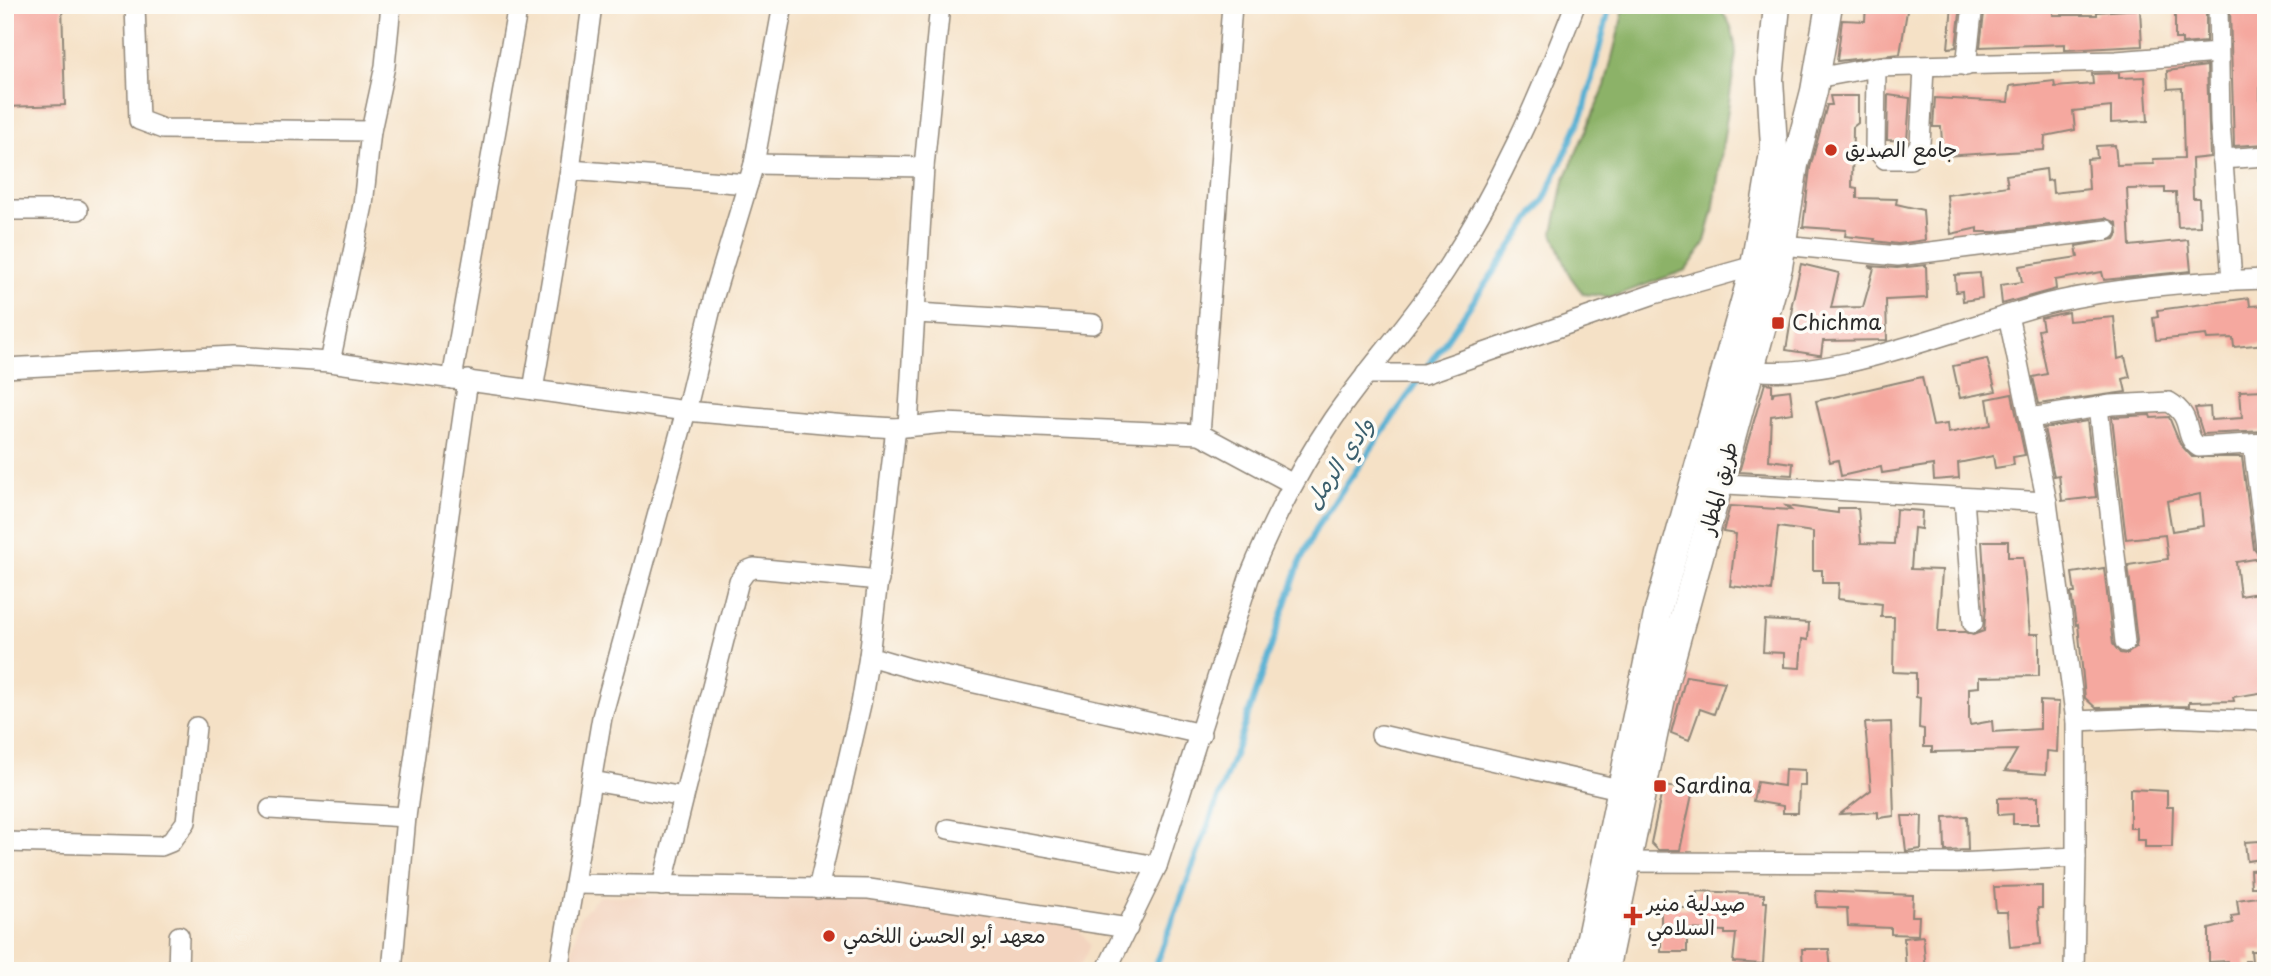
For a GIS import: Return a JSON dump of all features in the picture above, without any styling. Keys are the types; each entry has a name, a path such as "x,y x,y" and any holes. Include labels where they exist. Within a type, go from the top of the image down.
{"main road":[{"name":"طريق المطار","path":"1583,971 1665,683 1707,482 1726,363 1772,259 1774,147 1770,79 1777,5"},
{"name":"طريق المطار","path":"1605,971 1619,789 1658,610 1751,371 1772,259 1815,85 1829,5"},
{"path":"1770,79 1796,89 1815,85"}],"street":[{"path":"135,5 139,120 163,129 371,131"},
{"path":"330,362 363,205 371,131 385,66 391,5"},
{"path":"392,971 406,817 460,379 518,5"},
{"path":"533,390 570,170 592,5"},
{"path":"559,971 602,717 686,411 714,296 754,164 783,5"},
{"path":"818,889 861,704 902,427 917,313 924,167 940,5"},
{"path":"1200,434 1232,5"},
{"path":"1106,971 1157,866 1249,578 1268,532 1293,484 1332,420 1443,274 1488,201 1531,116 1575,5"},
{"path":"1966,66 1973,5"},
{"path":"2218,5 2222,159 2232,280"},
{"path":"1815,85 1876,67 1924,68 2218,52"},
{"path":"1876,67 1875,148 1885,159 1910,159 1920,144 1924,68"},
{"path":"2222,159 2266,156"},
{"path":"754,164 924,167"},
{"path":"570,170 748,184"},
{"path":"5,210 78,210"},
{"path":"1366,374 1424,374 1654,293 1772,259 1898,256 2107,230"},
{"path":"1726,363 1751,371 1810,370 2078,297 2232,280 2266,279"},
{"path":"917,313 1093,324"},
{"path":"2008,315 2048,502 2076,721 2074,971"},
{"path":"5,368 233,356 330,362 686,411 902,427 944,423 1200,434 1293,484"},
{"path":"2030,418 2147,401 2169,402 2187,417 2194,444 2207,447 2259,444 2266,548"},
{"path":"2098,407 2125,642"},
{"path":"1707,482 2048,502"},
{"path":"1964,498 1973,623"},
{"path":"662,886 739,581 746,571 754,568 879,580"},
{"path":"869,656 913,669 1201,734"},
{"path":"2076,721 2141,717 2266,720"},
{"path":"5,842 161,846 171,842 186,822 196,727"},
{"path":"1381,735 1619,789"},
{"path":"592,781 684,797"},
{"path":"270,809 406,817"},
{"path":"948,829 1157,866"},
{"path":"1615,862 1957,863 2076,857"},
{"path":"574,884 869,889 1128,928"},
{"path":"178,971 179,936"}],"shaded area":[{"name":"معهد أبو الحسن اللخمي","path":"868,894 1076,926 1090,945 1078,971 568,971 579,918 599,896"}],"green space":[{"path":"1713,5 1731,26 1736,54 1713,212 1704,245 1686,270 1612,297 1583,294 1570,276 1553,233 1564,181 1605,86 1624,9 1642,6"}],"building":[{"path":"5,5 62,5 65,105 5,107"},
{"path":"1866,5 1908,5 1900,54 1837,61 1842,20 1865,21"},
{"path":"1952,5 1961,5 1956,47 1948,48"},
{"path":"1985,5 2002,5 2002,10 2053,9 2053,15 2097,15 2097,12 2140,9 2142,46 2065,50 2065,44 1980,47"},
{"path":"2175,5 2206,5 2206,42 2182,44 2182,39 2175,39"},
{"path":"2261,5 2266,78 2260,78 2260,107 2266,107 2266,144 2234,146 2230,10"},
{"path":"2207,66 2210,157 2192,159 2193,198 2199,198 2200,226 2178,227 2176,193 2165,193 2165,188 2127,189 2130,246 2188,240 2191,271 2104,280 2102,272 2055,280 2056,289 2002,304 2000,285 2022,282 2019,266 2078,257 2076,246 2115,239 2118,234 2117,223 2105,218 1995,232 1978,232 1978,228 1951,234 1947,195 2008,186 2006,175 2046,169 2047,181 2052,180 2053,193 2089,189 2087,159 2097,158 2096,146 2115,145 2117,165 2154,164 2153,159 2184,158 2182,88 2168,89 2167,71"},
{"path":"2119,73 2119,78 2145,77 2148,121 2111,123 2111,107 2073,111 2075,130 2045,136 2044,150 1943,156 1941,127 1933,127 1935,98 2008,102 2010,86 2054,81 2055,87 2093,84 2092,74"},
{"path":"1888,95 1910,98 1907,141 1887,140"},
{"path":"1830,96 1858,96 1858,123 1853,127 1852,187 1857,188 1857,198 1897,199 1896,204 1923,210 1925,240 1898,244 1845,236 1846,230 1803,227 1810,168 1827,105 1832,105"},
{"path":"1801,264 1839,273 1831,308 1863,307 1874,268 1869,266 1897,268 1926,265 1927,298 1886,300 1887,340 1823,341 1821,355 1786,350 1791,308"},
{"path":"1980,273 1982,298 1963,301 1962,291 1956,292 1955,275"},
{"path":"2249,298 2250,306 2265,305 2266,344 2234,347 2233,338 2207,339 2206,335 2156,340 2153,318 2158,317 2157,310"},
{"path":"2068,312 2069,321 2114,317 2118,359 2125,357 2130,377 2123,379 2126,392 2039,404 2033,377 2047,374 2038,330 2043,329 2041,318"},
{"path":"1987,359 1996,391 1960,398 1953,366"},
{"path":"1922,377 1933,426 1947,424 1948,433 1991,425 1987,399 2012,394 2025,455 2013,457 2014,465 1995,468 1993,456 1958,463 1959,478 1934,480 1933,465 1882,473 1881,467 1841,476 1838,460 1830,462 1816,401"},
{"path":"1765,383 1772,384 1772,397 1774,392 1790,390 1793,413 1771,416 1769,460 1793,463 1792,475 1739,472"},
{"path":"2266,390 2266,431 2203,434 2195,408 2210,407 2211,420 2242,418 2240,391"},
{"path":"2112,417 2169,417 2180,444 2192,457 2242,457 2254,549 2261,558 2236,562 2240,596 2258,593 2266,633 2266,692 2233,697 2234,701 2189,702 2189,706 2096,708 2085,698 2078,624 2076,625 2071,593 2075,593 2072,573 2104,568 2113,644 2120,653 2127,654 2136,647 2137,641 2128,565 2168,559 2165,535 2126,539","holes":["2200,494 2203,526 2172,531 2167,501"]},
{"path":"2087,421 2096,497 2062,501 2059,475 2054,476 2044,428"},
{"path":"1730,506 1791,510 1786,506 1838,513 1838,508 1858,508 1861,543 1894,544 1896,509 1922,511 1921,529 1914,528 1911,569 1942,570 1938,632 1965,632 1973,635 1984,631 1986,606 1982,541 2008,541 2008,557 2023,557 2030,634 2039,634 2039,676 1979,677 1979,687 1969,688 1969,719 1970,725 1992,721 1993,732 2040,729 2040,701 2059,702 2057,752 2047,751 2046,774 2005,771 2017,750 1932,752 1932,747 1924,747 1924,729 1919,728 1920,698 1916,697 1916,673 1893,672 1894,617 1881,617 1882,604 1838,599 1839,583 1822,583 1822,570 1813,570 1813,532 1778,527 1771,591 1730,586 1736,534 1723,532"},
{"path":"1765,620 1809,623 1808,640 1802,639 1800,668 1784,667 1784,653 1763,652"},
{"path":"1686,676 1725,682 1714,714 1700,709 1689,740 1671,733"},
{"path":"1891,722 1894,816 1878,818 1878,812 1840,814 1871,790 1865,723"},
{"path":"1785,769 1805,770 1805,786 1799,786 1798,813 1783,813 1783,806 1753,801 1757,782 1784,786"},
{"path":"1663,786 1693,790 1680,850 1658,850 1651,843"},
{"path":"2130,789 2167,791 2167,807 2173,807 2172,847 2145,847 2145,840 2137,840 2137,828 2130,828"},
{"path":"2038,797 2038,824 2013,824 2013,814 1998,815 1998,798"},
{"path":"1902,816 1922,816 1921,849 1906,851"},
{"path":"1967,816 1968,850 1945,851 1944,817"},
{"path":"2260,841 2262,859 2247,861 2245,842"},
{"path":"2266,869 2266,887 2251,887 2250,870"},
{"path":"2042,886 2042,908 2038,908 2041,944 2010,947 2007,912 1996,912 1994,887"},
{"path":"1697,891 1764,894 1764,902 1767,902 1763,964 1733,962 1736,934 1725,934 1725,931 1687,929 1687,952 1661,952 1661,908 1696,908"},
{"path":"1816,891 1913,895 1912,916 1919,916 1918,935 1891,934 1891,928 1848,926 1847,908 1817,907"},
{"path":"2264,896 2264,951 2251,951 2252,961 2245,961 2246,971 2228,971 2227,961 2209,962 2209,929 2233,923 2231,916 2239,915 2237,900"},
{"path":"1923,936 1926,971 1906,971 1904,938"},
{"path":"1802,949 1829,949 1831,971 1803,971"}],"waterway":[{"name":"وادي الرمل","path":"1429,365 1545,198 1584,111 1610,5"},
{"name":"وادي الرمل","path":"1154,971 1240,739 1300,562 1318,525 1421,377"}],"place":[{"name":"جامع الصديق","path":"1831,150"},
{"name":"Chichma","path":"1778,323"},
{"name":"Sardina","path":"1660,786"},
{"name":"صيدلية منير السلامي","path":"1633,916"},
{"name":"معهد أبو الحسن اللخمي","path":"829,936"}]}
